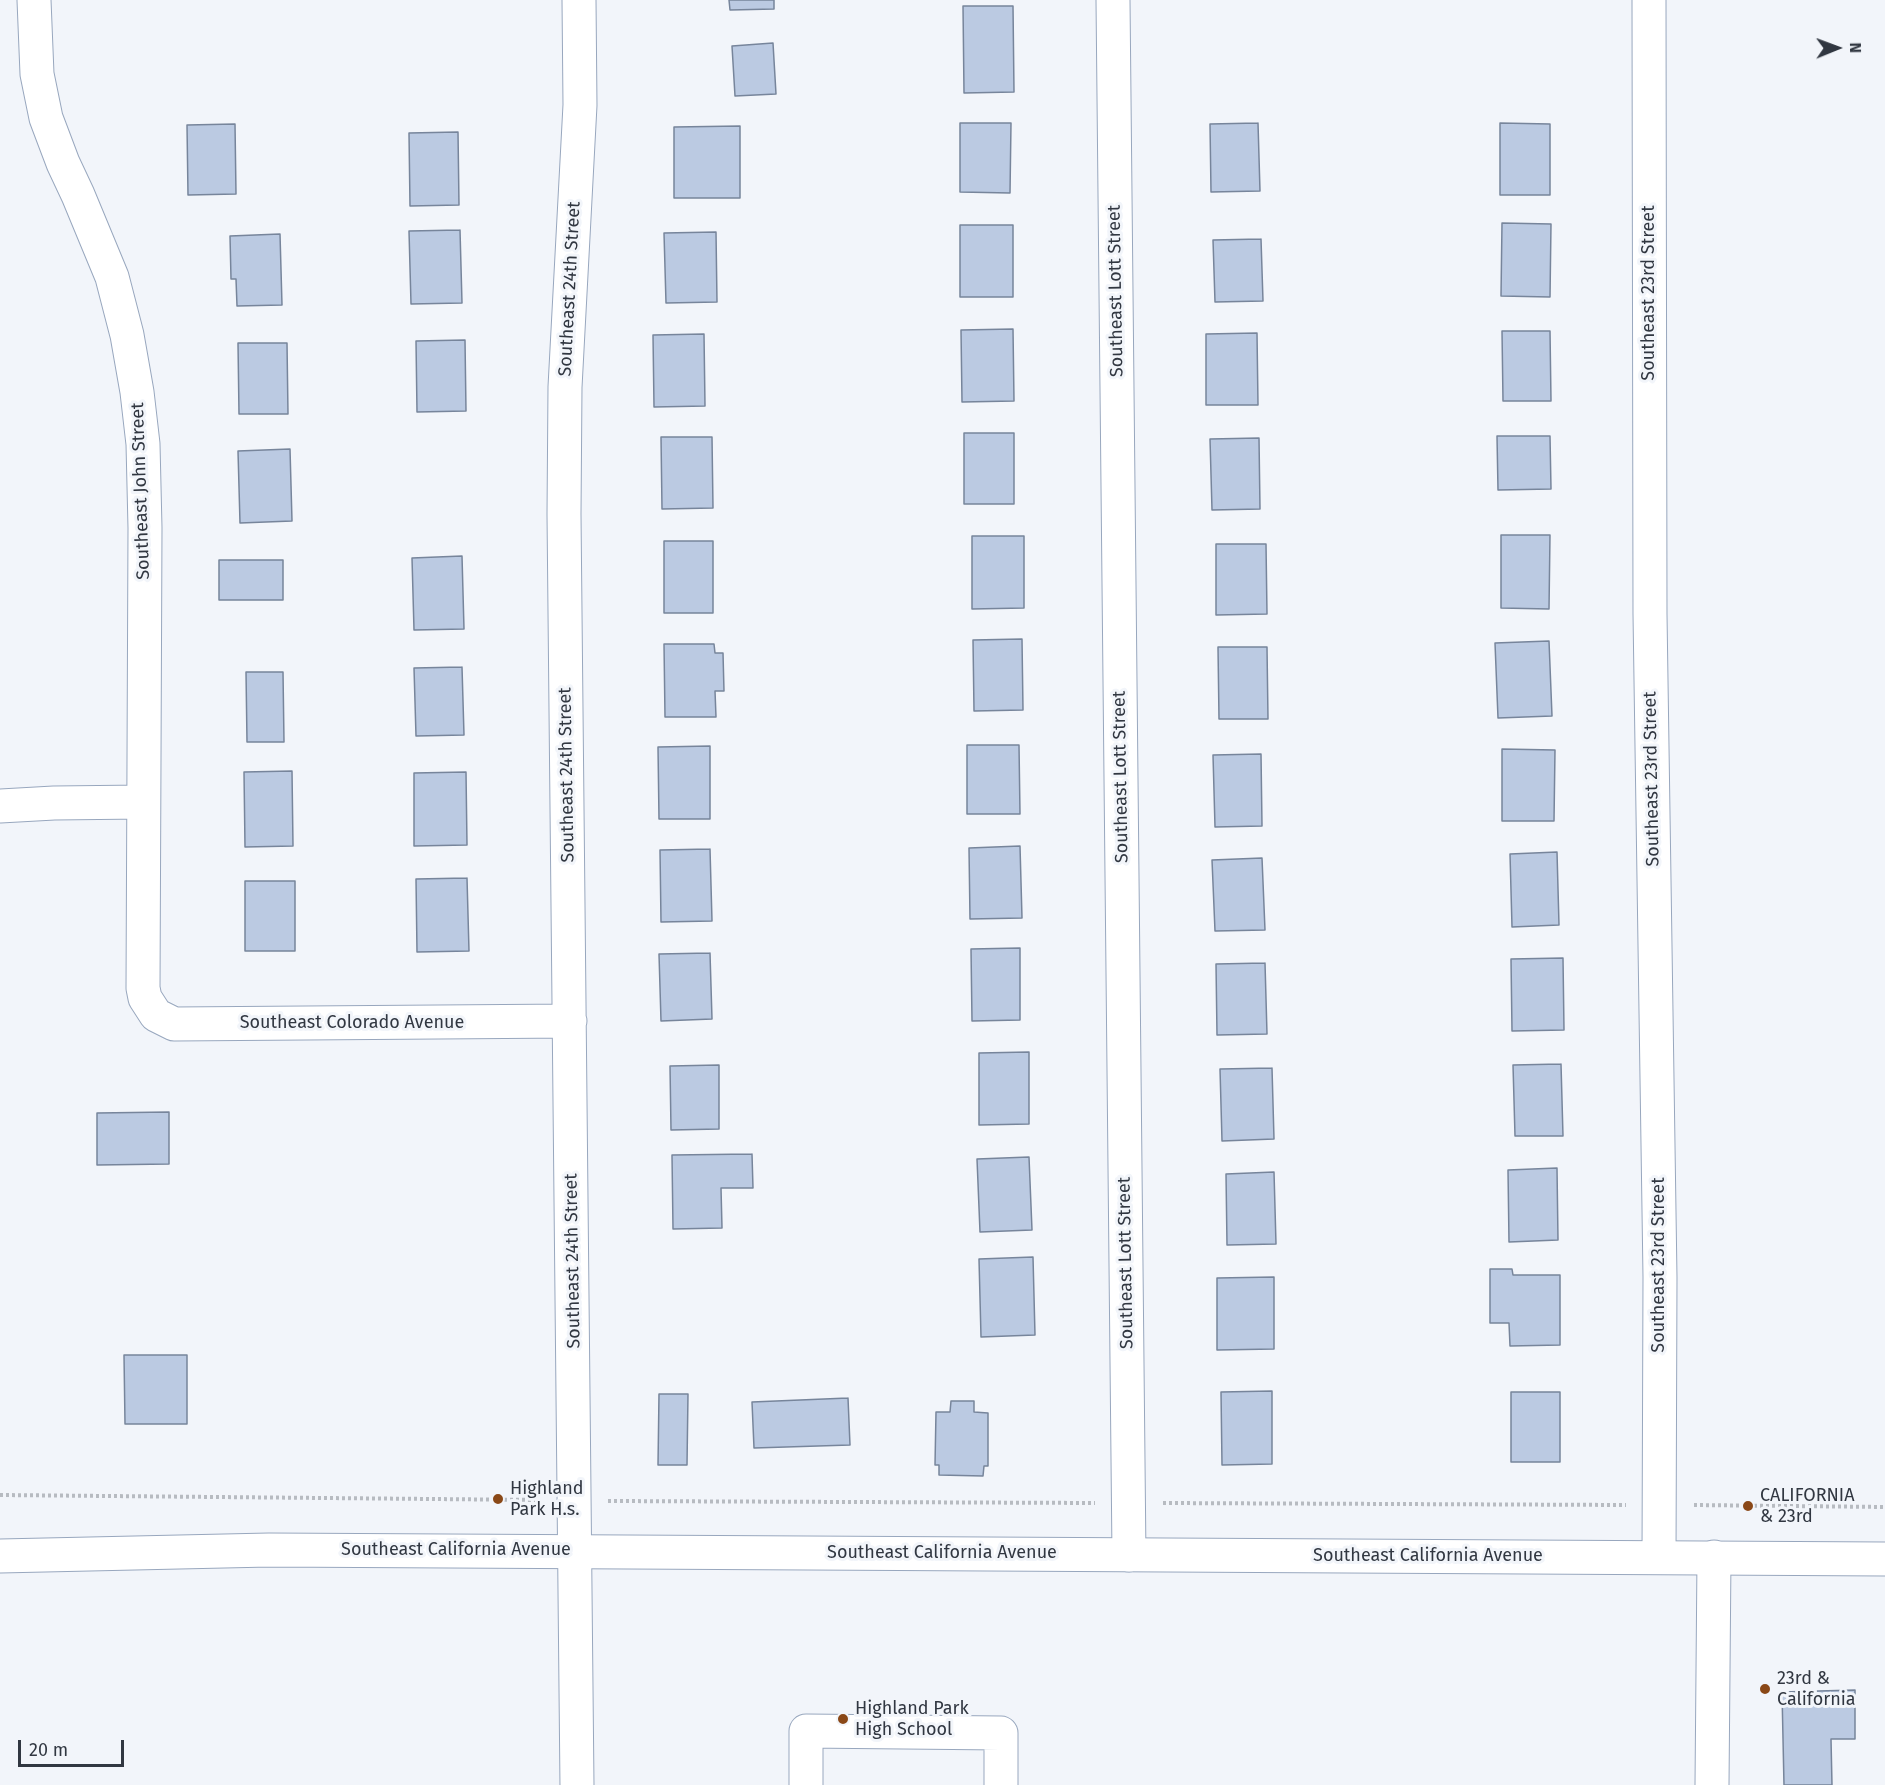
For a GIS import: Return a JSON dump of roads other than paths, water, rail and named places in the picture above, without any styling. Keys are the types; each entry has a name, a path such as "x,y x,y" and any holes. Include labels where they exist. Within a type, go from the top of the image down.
{"street":[{"name":"Southeast John Street","path":"34,0 38,74 46,118 112,277 127,335 143,444 145,528 143,988 145,998"},
{"name":"Southeast 24th Street","path":"577,1785 564,491 565,387 580,105 579,0"},
{"name":"Southeast Lott Street","path":"1113,0 1129,1555"},
{"name":"Southeast 23rd Street","path":"1649,0 1650,614 1660,1276 1659,1557"},
{"path":"0,806 143,802"},
{"name":"Southeast Colorado Avenue","path":"145,998 156,1015 174,1024 570,1021"},
{"name":"Southeast California Avenue","path":"0,1556 269,1550 1885,1559"},
{"path":"1712,1785 1714,1557"},
{"path":"807,1785 806,1731 1001,1733 1001,1785"}],"place":[{"name":"Highland Park H.s.","path":"498,1499"},
{"name":"CALIFORNIA & 23rd","path":"1748,1506"},
{"name":"23rd & California","path":"1765,1689"},
{"name":"Highland Park High School","path":"843,1719"}]}
